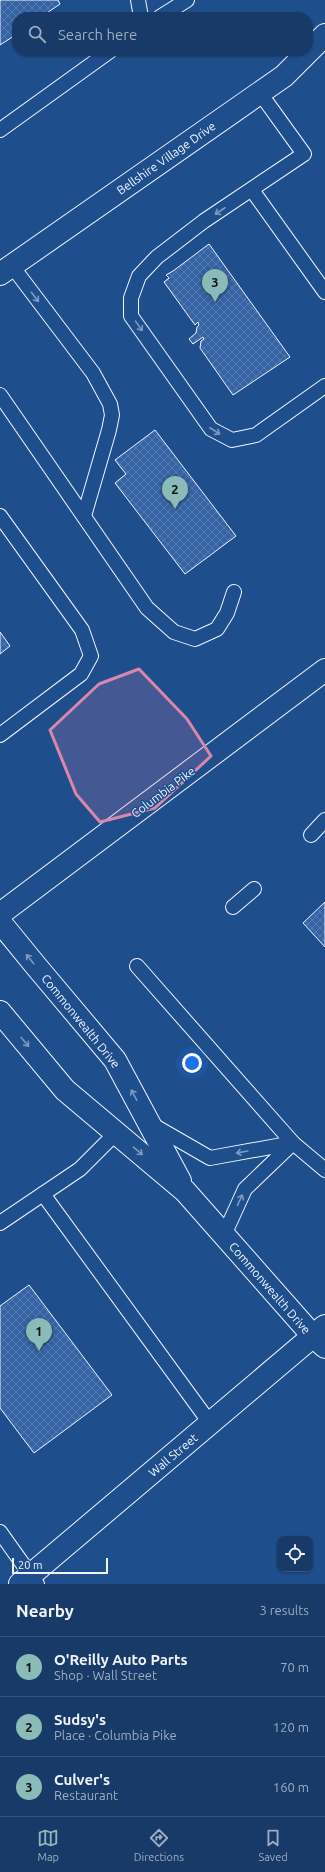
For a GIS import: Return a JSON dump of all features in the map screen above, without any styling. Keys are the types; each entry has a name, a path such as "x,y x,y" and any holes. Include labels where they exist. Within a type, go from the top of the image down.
{"street":[{"name":"Bellshire Village Drive","path":"313,47 325,35"},
{"name":"Bellshire Village Drive","path":"6,270 284,76 304,56"},
{"name":"Columbia Pike","path":"0,914 325,670"},
{"name":"Commonwealth Drive","path":"0,922 115,1060 185,1191"},
{"name":"Commonwealth Drive","path":"0,1012 65,1090 185,1191 224,1235 321,1336"},
{"name":"Wall Street","path":"29,1581 210,1423 321,1336"}],"lane":[{"path":"138,0 139,12"},
{"path":"168,12 187,0"},
{"path":"0,130 103,56"},
{"path":"260,93 304,154 204,221 157,257 139,276 132,298 132,316 211,429 232,440 256,435 325,386"},
{"path":"252,190 325,292"},
{"path":"6,270 93,373 110,404 112,416 84,516"},
{"path":"0,395 147,608 174,632 195,639 217,629 227,613 234,592"},
{"path":"0,516 82,630 92,656 82,674 0,735"},
{"path":"311,835 325,820"},
{"path":"233,907 254,889"},
{"path":"138,966 293,1143 325,1170"},
{"path":"148,1122 210,1158 293,1143"},
{"path":"0,1223 80,1169 116,1133"},
{"path":"224,1235 245,1189 293,1143"},
{"path":"43,1194 210,1423"},
{"path":"0,1532 29,1581"}],"highlighted area":[{"path":"139,669 187,719 211,756 155,808 100,822 76,794 50,730 99,684"}],"building":[{"path":"0,0 58,0 60,4 48,12 12,12 12,37 0,45"},
{"path":"209,244 290,357 233,395 200,348 201,341 204,339 203,337 193,344 189,339 196,333 199,325 198,322 195,325 164,282 169,278 166,275"},
{"path":"155,430 236,536 185,574 115,483 126,474 115,460"},
{"path":"0,632 10,646 0,654"},
{"path":"325,902 325,947 303,923"},
{"path":"29,1285 112,1395 34,1453 0,1408 0,1306"}],"place":[{"name":"Culver's","path":"215,302"},
{"name":"Sudsy's","path":"175,509"},
{"name":"O'Reilly Auto Parts","path":"39,1351"}]}
